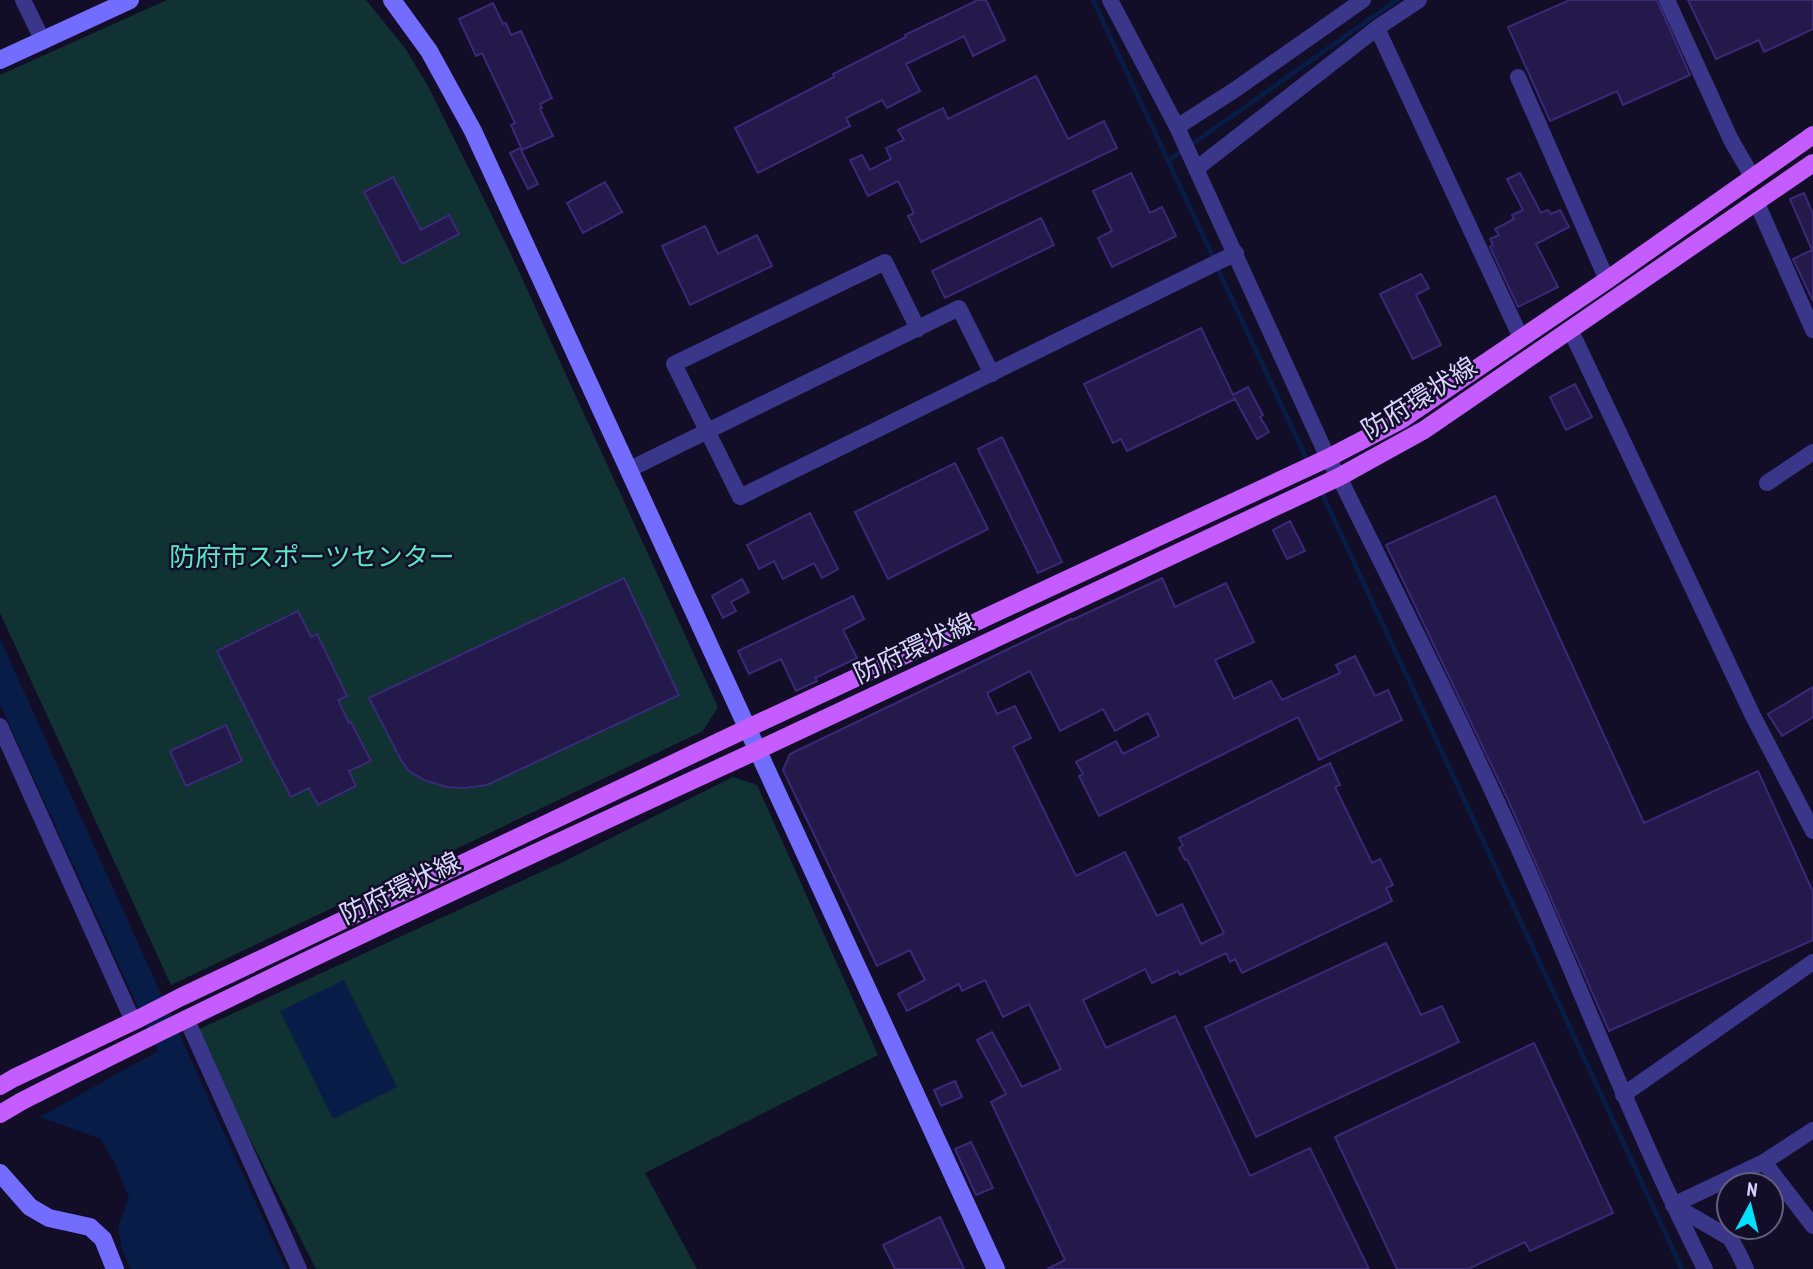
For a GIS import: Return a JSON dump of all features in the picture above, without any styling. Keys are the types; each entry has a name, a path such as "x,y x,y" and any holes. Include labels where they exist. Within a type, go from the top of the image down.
{"main road":[{"name":"防府環状線","path":"0,1086 181,997 1328,458 1401,420 1608,280 1813,135"},
{"name":"防府環状線","path":"0,1114 186,1018 539,850 1339,477 1424,430 1813,163"}],"street":[{"path":"23,0 43,41"},
{"path":"0,60 131,0"},
{"path":"392,0 429,51 473,131 996,1269"},
{"path":"1110,0 1177,127 1328,458 1446,693 1521,854 1623,1095 1705,1269"},
{"path":"1177,127 1363,0"},
{"path":"1196,169 1377,28 1419,0"},
{"path":"1667,0 1731,140 1753,178"},
{"path":"1377,28 1521,338"},
{"path":"1518,77 1608,280"},
{"path":"1756,201 1813,330"},
{"path":"918,329 885,262 674,364 740,497 1236,253"},
{"path":"628,470 959,308 992,374"},
{"path":"1570,329 1753,716 1813,831"},
{"path":"1767,483 1813,452"},
{"path":"0,726 136,1019"},
{"path":"1623,1095 1813,962"},
{"path":"186,1018 299,1269"},
{"path":"1673,1205 1764,1162 1813,1130"},
{"path":"1764,1162 1813,1226"},
{"path":"0,1174 30,1207 49,1218 90,1227 103,1239 115,1269"},
{"path":"1673,1205 1730,1238 1746,1269"}],"green space":[{"name":"防府市スポーツセンター","path":"167,0 366,0 405,48 428,86 510,252 718,707 703,731 171,985 0,613 0,75"},
{"path":"733,777 757,785 878,1055 645,1173 697,1269 316,1269 195,1031 563,862"}],"water":[{"path":"0,639 286,1269 131,1269 122,1249 118,1228 129,1197 101,1139 40,1117 158,1051 0,704"},
{"path":"344,980 397,1087 333,1119 280,1011"}],"building":[{"path":"978,0 986,0 1005,40 973,56 964,36 906,64 920,91 887,108 882,100 846,118 850,126 758,173 735,128 834,77 833,74 906,37 905,35"},
{"path":"1570,0 1657,0 1690,75 1623,105 1617,91 1550,121 1508,27"},
{"path":"1688,0 1813,0 1813,29 1764,52 1759,40 1716,59"},
{"path":"493,3 511,35 521,31 552,98 540,104 540,109 553,136 522,150 511,125 515,123 482,53 476,56 459,19"},
{"path":"1036,76 1068,139 1104,121 1117,148 921,242 908,216 914,213 898,181 868,196 850,160 862,155 870,170 891,159 886,148 904,140 898,130 943,108 948,119"},
{"path":"520,148 538,184 528,189 510,153"},
{"path":"1131,173 1150,213 1162,207 1176,236 1112,267 1098,238 1112,231 1093,191"},
{"path":"1520,173 1541,213 1548,210 1551,214 1560,210 1569,227 1536,244 1558,287 1518,307 1490,247 1493,245 1490,239 1499,235 1495,229 1514,219 1512,215 1523,210 1507,179"},
{"path":"393,177 421,230 449,215 459,234 402,264 364,192"},
{"path":"605,182 622,212 583,233 567,203"},
{"path":"1804,193 1813,214 1813,301 1793,259 1812,250 1790,199"},
{"path":"1041,218 1054,245 945,298 932,271"},
{"path":"705,226 718,254 757,235 772,266 690,305 662,246"},
{"path":"1421,274 1429,288 1416,295 1441,345 1413,359 1380,294"},
{"path":"1201,328 1233,395 1248,387 1269,432 1257,439 1234,397 1235,399 1127,451 1121,439 1113,443 1084,384"},
{"path":"1575,384 1592,417 1566,430 1550,397"},
{"path":"1002,437 1062,562 1038,573 978,449"},
{"path":"955,463 988,529 888,579 855,512"},
{"path":"1495,496 1644,823 1758,771 1813,892 1813,940 1609,1031 1509,802 1386,545"},
{"path":"810,513 838,569 822,578 814,563 783,579 774,561 759,569 747,545"},
{"path":"1290,521 1305,551 1287,559 1273,530"},
{"path":"624,578 679,695 487,785 447,787 424,780 409,771 369,698"},
{"path":"1162,578 1175,607 1226,583 1254,642 1215,660 1234,699 1271,681 1282,700 1340,673 1336,665 1355,656 1375,696 1388,690 1402,720 1319,760 1298,717 1099,816 1079,776 1083,774 1076,762 1116,741 1123,754 1159,736 1148,713 1115,731 1103,709 1060,731 1030,671 987,693 997,714 1015,706 1031,738 1013,747 1076,876 1125,852 1157,916 1182,904 1201,944 1224,933 1179,848 1183,845 1179,838 1330,763 1340,785 1335,787 1372,863 1380,859 1393,885 1386,888 1392,901 1242,973 1235,959 1230,962 1226,953 1180,975 1178,971 1152,983 1145,969 1083,1000 1106,1048 1175,1016 1250,1176 1310,1148 1369,1269 1047,1269 1065,1260 991,1102 1006,1094 977,1040 992,1032 1022,1087 1061,1069 1029,1004 1003,1017 985,980 962,991 959,984 907,1011 898,994 925,980 910,950 877,966 783,770 790,754"},
{"path":"742,579 749,592 731,602 736,611 723,618 712,596"},
{"path":"853,596 864,619 843,630 857,658 815,678 817,681 796,691 781,659 749,674 738,651"},
{"path":"298,611 311,637 317,634 347,696 338,700 371,761 349,771 356,786 318,805 309,788 291,797 217,651"},
{"path":"1813,687 1813,717 1782,736 1768,714"},
{"path":"226,725 242,761 186,786 170,751"},
{"path":"1386,943 1421,1015 1442,1006 1459,1042 1256,1137 1205,1027"},
{"path":"1534,1043 1613,1213 1530,1251 1525,1242 1468,1269 1397,1269 1335,1137"},
{"path":"955,1081 962,1097 941,1106 934,1090"},
{"path":"971,1142 993,1188 976,1195 955,1149"},
{"path":"940,1217 964,1269 895,1269 883,1245"}],"waterway":[{"path":"1093,0 1214,259"},
{"path":"1168,161 1397,0"},
{"path":"1217,267 1308,462"},
{"path":"1320,489 1682,1269"}]}
